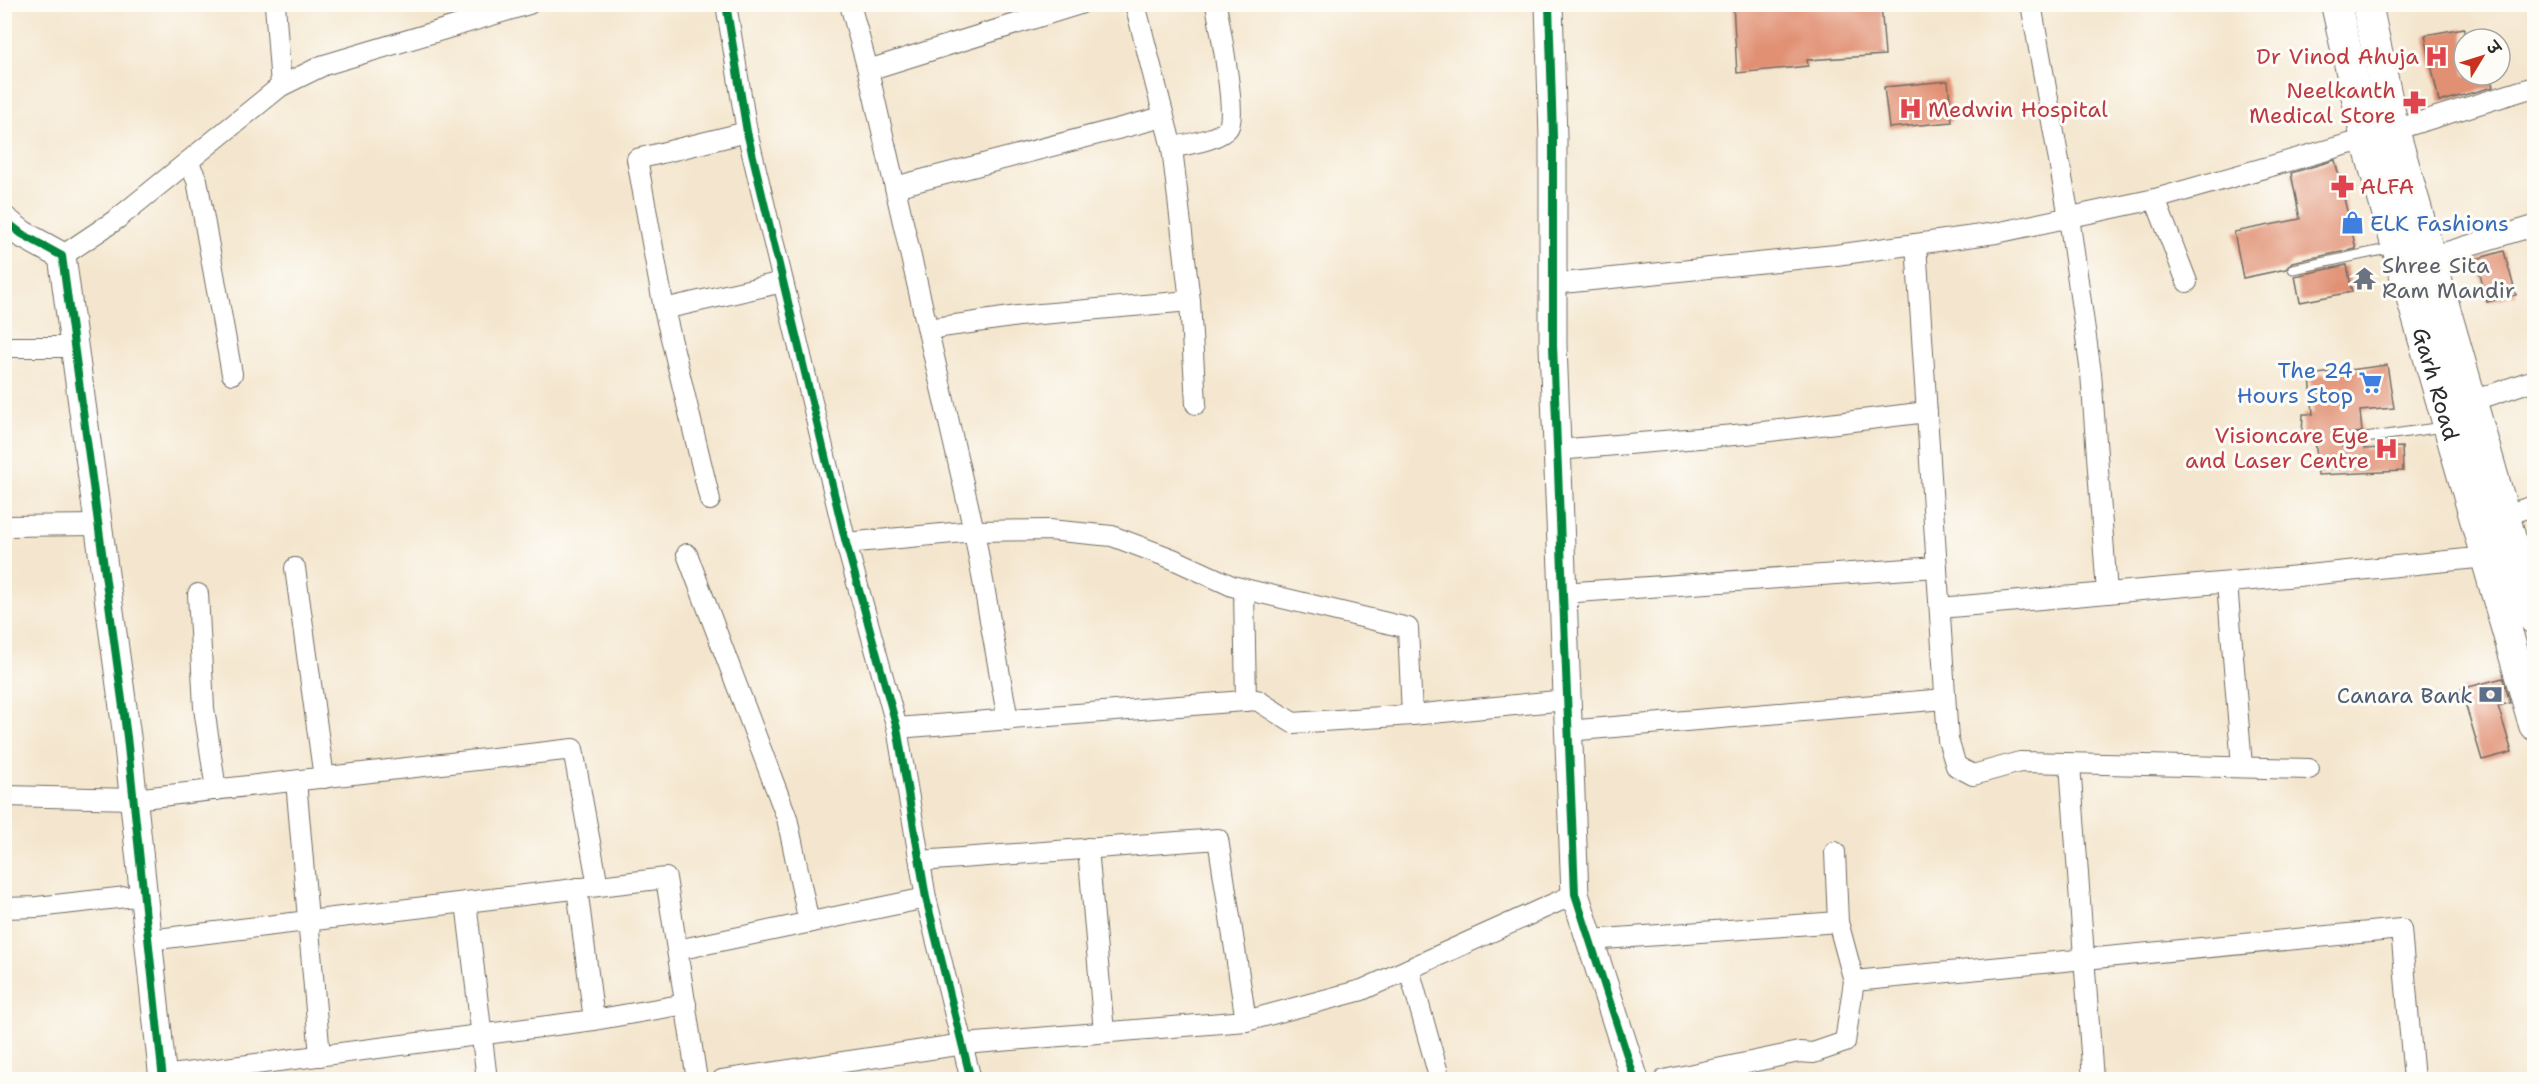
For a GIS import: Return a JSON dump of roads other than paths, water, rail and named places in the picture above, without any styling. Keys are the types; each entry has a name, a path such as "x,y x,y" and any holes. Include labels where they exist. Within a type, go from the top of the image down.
{"main road":[{"name":"Garh Road","path":"2336,4 2366,138 2430,257 2455,413"},
{"name":"Garh Road","path":"2367,4 2394,130 2397,247 2477,473 2501,556 2535,725"},
{"name":"Garh Road","path":"2477,473 2504,515 2501,556 2535,619"}],"street":[{"path":"275,4 281,86"},
{"path":"62,256 117,219 281,86 324,65 529,4"},
{"path":"726,4 747,132 846,543 897,728 926,898 964,1044 971,1080"},
{"path":"850,4 868,70 974,531 1008,720"},
{"path":"868,70 1080,4"},
{"path":"1135,4 1172,148 1190,301 1196,404"},
{"path":"1172,148 1221,134 1230,126 1232,119 1230,93 1216,4"},
{"path":"1549,4 1557,450 1575,894 1635,1080"},
{"path":"2031,4 2069,217 2091,373 2107,593"},
{"path":"2394,130 2535,87"},
{"path":"895,187 1163,117"},
{"path":"710,500 664,309 638,159 747,132"},
{"path":"1553,284 1836,255 1996,233 2155,199 2366,138"},
{"path":"188,162 197,180 232,374"},
{"path":"2155,199 2187,282"},
{"path":"4,220 22,234 62,256"},
{"path":"2430,257 2535,226"},
{"path":"1916,244 1948,740 1956,766 1973,775 2020,762 2309,769"},
{"path":"62,256 100,525 134,799 163,1078 482,1036 686,1004"},
{"path":"664,309 783,282"},
{"path":"928,329 1018,316 1190,301"},
{"path":"4,347 75,347"},
{"path":"2455,413 2535,380"},
{"path":"1557,450 1746,434 1927,412"},
{"path":"2504,515 2535,506"},
{"path":"4,526 100,525"},
{"path":"846,543 974,531 1049,530 1112,536 1173,559 1232,586 1408,628 1412,715"},
{"path":"687,555 788,818 809,923"},
{"path":"1940,608 2501,556"},
{"path":"1562,593 1937,567"},
{"path":"295,568 324,777"},
{"path":"2227,583 2242,766"},
{"path":"1244,589 1246,701"},
{"path":"198,594 204,708 216,790"},
{"path":"1567,731 1946,699"},
{"path":"897,728 1257,700 1293,723 1412,715 1566,700"},
{"path":"4,796 134,799 573,749 598,886"},
{"path":"2070,764 2093,1080"},
{"path":"296,780 320,1056"},
{"path":"920,861 1218,839 1245,1021"},
{"path":"1088,848 1104,1032"},
{"path":"1664,1080 1799,1052 1813,1053 1845,1042 1854,981 1838,922 1835,852"},
{"path":"149,940 666,878 697,1080"},
{"path":"577,888 594,1020"},
{"path":"722,1080 964,1044 1245,1021 1362,990 1575,894"},
{"path":"4,908 37,907 144,895"},
{"path":"677,950 926,898"},
{"path":"466,902 487,1080"},
{"path":"1590,940 1838,922"},
{"path":"1854,981 2401,929 2414,1080"},
{"path":"1409,969 1440,1080"}],"lane":[{"path":"2294,269 2397,247"},
{"path":"2344,441 2455,413"}],"place":[{"name":"Dr Vinod Ahuja","path":"2437,56"},
{"name":"Neelkanth Medical Store","path":"2414,103"},
{"name":"Medwin Hospital","path":"1910,109"},
{"name":"ALFA","path":"2342,186"},
{"name":"ELK Fashions","path":"2352,223"},
{"name":"Shree Sita Ram Mandir","path":"2364,278"},
{"name":"The 24 Hours Stop","path":"2371,383"},
{"name":"Visioncare Eye and Laser Centre","path":"2387,448"},
{"name":"Canara Bank","path":"2491,695"}]}
